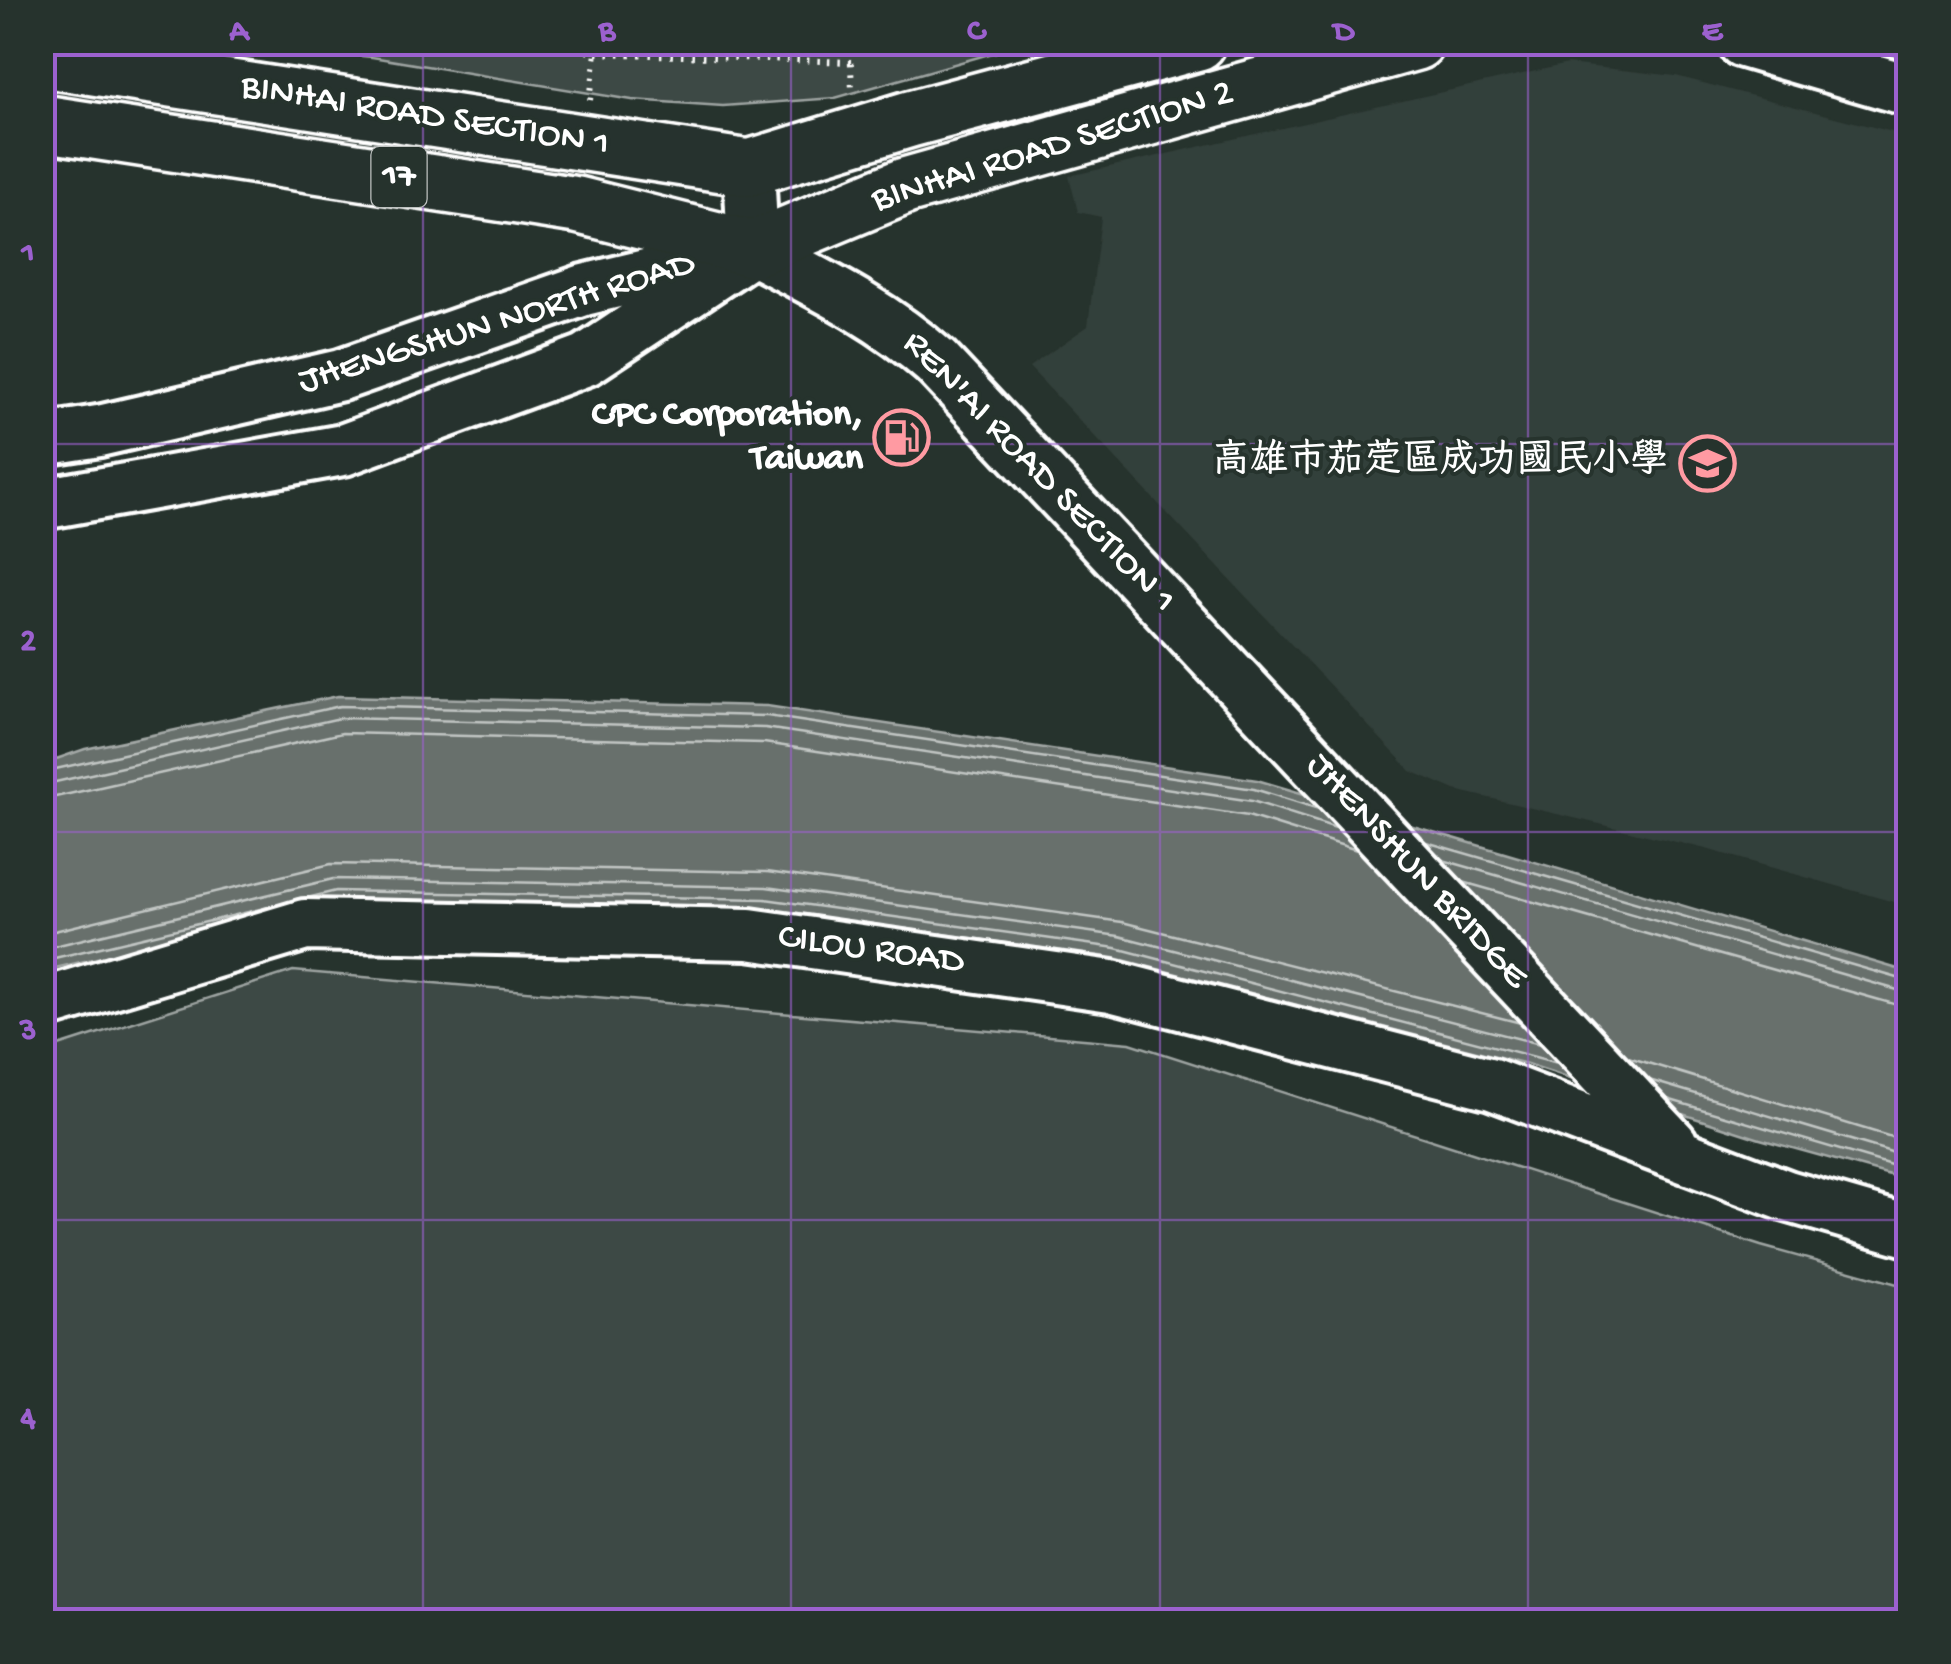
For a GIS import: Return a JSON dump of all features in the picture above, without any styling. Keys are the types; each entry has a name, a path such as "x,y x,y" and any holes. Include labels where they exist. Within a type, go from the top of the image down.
{"main road":[{"name":"BINHAI ROAD SECTION 2","path":"749,168 910,118 1198,42"},
{"name":"BINHAI ROAD SECTION 2","path":"753,249 906,186 1416,42"},
{"name":"BINHAI ROAD SECTION 1","path":"42,59 749,168"},
{"name":"BINHAI ROAD SECTION 1","path":"42,122 577,205 753,249"}],"street":[{"path":"1743,42 1908,90"},
{"path":"749,168 753,249"},
{"name":"JHENGSHUN NORTH ROAD","path":"42,440 340,375 584,290 753,249"},
{"name":"JHENGSHUN NORTH ROAD","path":"42,504 343,450 586,360 753,249"},
{"name":"REN'AI ROAD SECTION 1","path":"753,249 854,301 904,333 1251,693"},
{"name":"JHENGSHUN NORTH ROAD","path":"42,531 198,493 242,469"},
{"name":"JHENSHUN BRIDGE","path":"1251,693 1684,1156"},
{"name":"CILOU ROAD","path":"42,1004 305,925 749,934 1112,986 1492,1084 1787,1196 1908,1231"}],"path":[{"path":"535,42 596,52 851,62"},
{"path":"589,106 596,52"}],"shaded area":[{"path":"1028,42 835,98 723,106 632,100 372,57 229,43"},
{"path":"1567,64 1676,76 1908,136 1908,906 1706,849 1455,790 1411,771 1029,367 1088,326 1101,217 1078,212 1069,176"},
{"path":"293,971 1130,1043 1761,1246 1908,1287 1908,1621 43,1621 43,1051"}],"water":[{"path":"338,696 767,706 1257,780 1908,972 1908,1180 1760,1139 1527,1064 1115,958 764,909 335,901 43,971 42,764 85,749"}],"place":[{"name":"CPC Corporation, Taiwan","path":"902,438"},
{"name":"高雄市茄萣區成功國民小學","path":"1707,463"}]}
